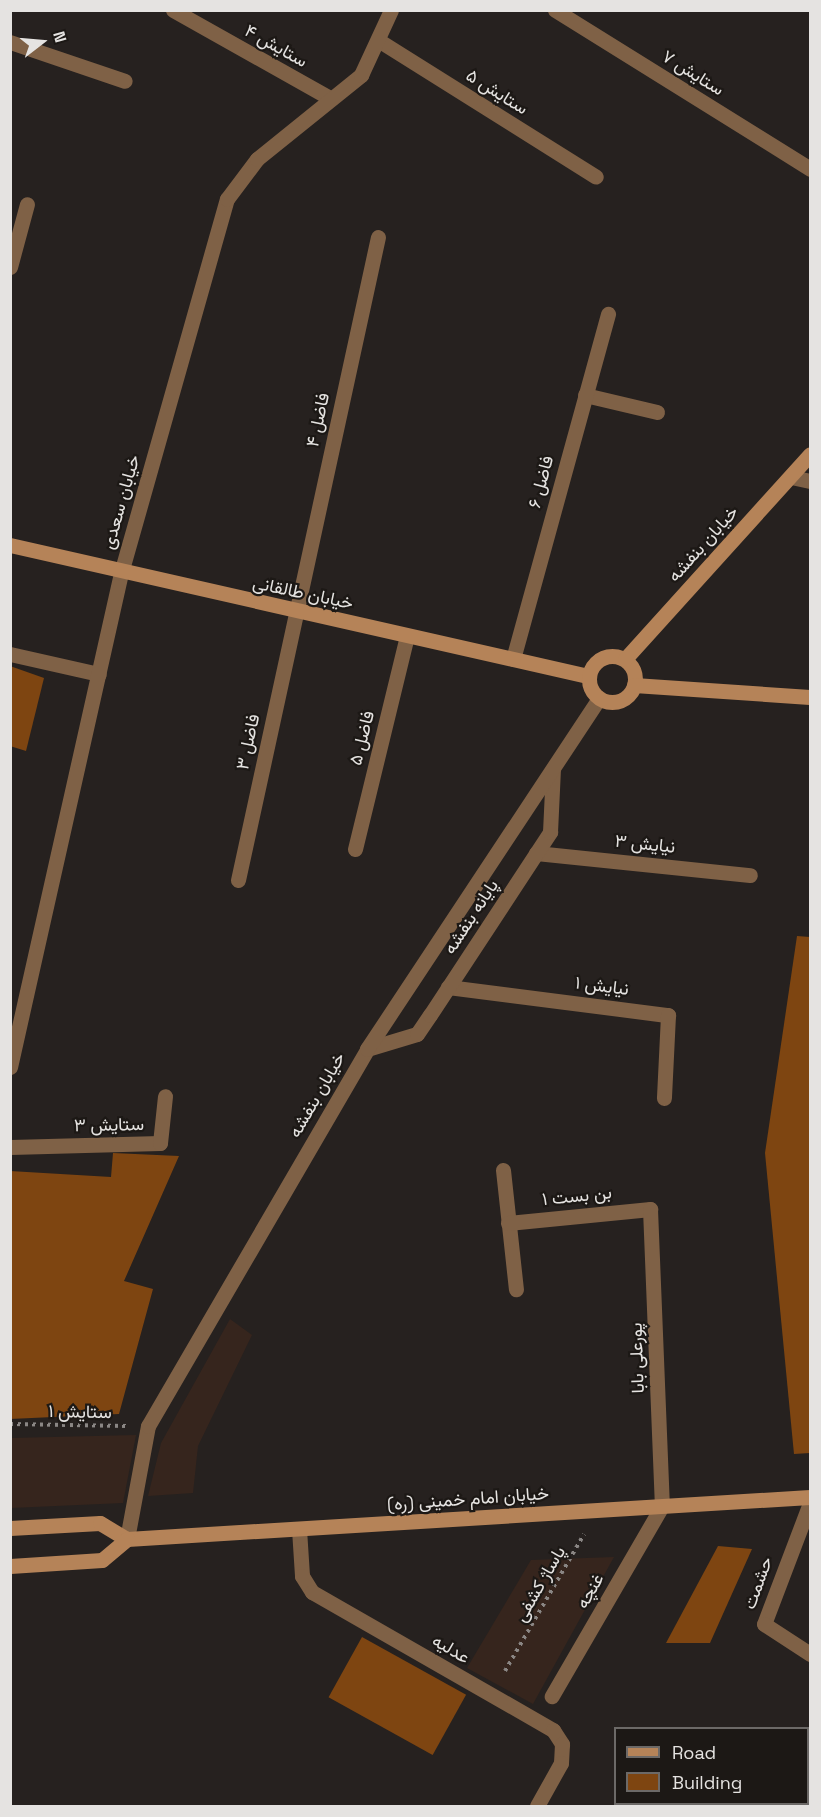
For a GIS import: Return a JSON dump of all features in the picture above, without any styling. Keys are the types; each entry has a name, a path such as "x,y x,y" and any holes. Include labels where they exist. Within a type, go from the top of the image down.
{"main road":[{"name":"خیابان بنفشه","path":"624,659 810,454"},
{"name":"خیابان طالقانی","path":"10,545 122,573 588,676"},
{"path":"602,657 624,659 632,668 634,685 620,700 598,698 588,676 602,657"},
{"path":"634,685 810,697"},
{"name":"خیابان امام خمینی (ره)","path":"127,1539 810,1497"},
{"path":"10,1528 100,1523 127,1539 102,1560 10,1566"}],"street":[{"name":"ستایش ۴","path":"172,10 330,98"},
{"name":"خیابان سعدی","path":"10,1067 122,573 227,199 257,159 361,75 391,10"},
{"name":"ستایش ۷","path":"555,10 810,169"},
{"name":"ستایش ۵","path":"378,40 596,177"},
{"path":"10,42 125,81"},
{"path":"10,267 27,204"},
{"name":"فاضل ۴","path":"297,611 378,237"},
{"name":"فاضل ۶","path":"513,659 608,315"},
{"path":"585,395 657,412"},
{"path":"791,477 810,481"},
{"name":"فاضل ۳","path":"238,880 297,611"},
{"name":"فاضل ۵","path":"355,849 407,636"},
{"path":"10,654 99,674"},
{"name":"خیابان بنفشه","path":"127,1539 148,1426 367,1049 598,698"},
{"name":"پایانه بنفشه","path":"367,1049 417,1034 448,987 550,832 553,767"},
{"name":"نیایش ۳","path":"536,853 750,875"},
{"name":"نیایش ۱","path":"448,987 669,1015 664,1098"},
{"name":"ستایش ۳","path":"10,1147 160,1143 165,1096"},
{"path":"503,1170 516,1289"},
{"name":"بن بست ۱","path":"508,1223 651,1209"},
{"name":"پورعلی بابا","path":"651,1209 662,1506"},
{"name":"حشمت","path":"810,1503 764,1624 810,1654"},
{"name":"غنچه","path":"552,1696 662,1506"},
{"name":"عدلیه","path":"299,1529 302,1576 312,1592 553,1730 562,1744 561,1763 537,1806"}],"path":[{"name":"ستایش ۱","path":"10,1424 148,1426"},
{"name":"پاساژ کشفی","path":"505,1671 598,1510"}],"shaded area":[{"path":"230,1319 252,1335 198,1446 193,1493 148,1496 161,1443"},
{"path":"136,1435 123,1503 11,1508 11,1438"},
{"path":"614,1557 533,1704 467,1668 531,1560"}],"building":[{"path":"10,666 44,678 26,751 10,746"},
{"path":"797,936 810,937 810,1453 794,1454 765,1153"},
{"path":"113,1153 179,1156 124,1281 153,1289 119,1414 10,1419 10,1171 111,1177"},
{"path":"718,1546 752,1549 710,1643 666,1643"},
{"path":"362,1637 466,1695 433,1755 329,1697"}]}
